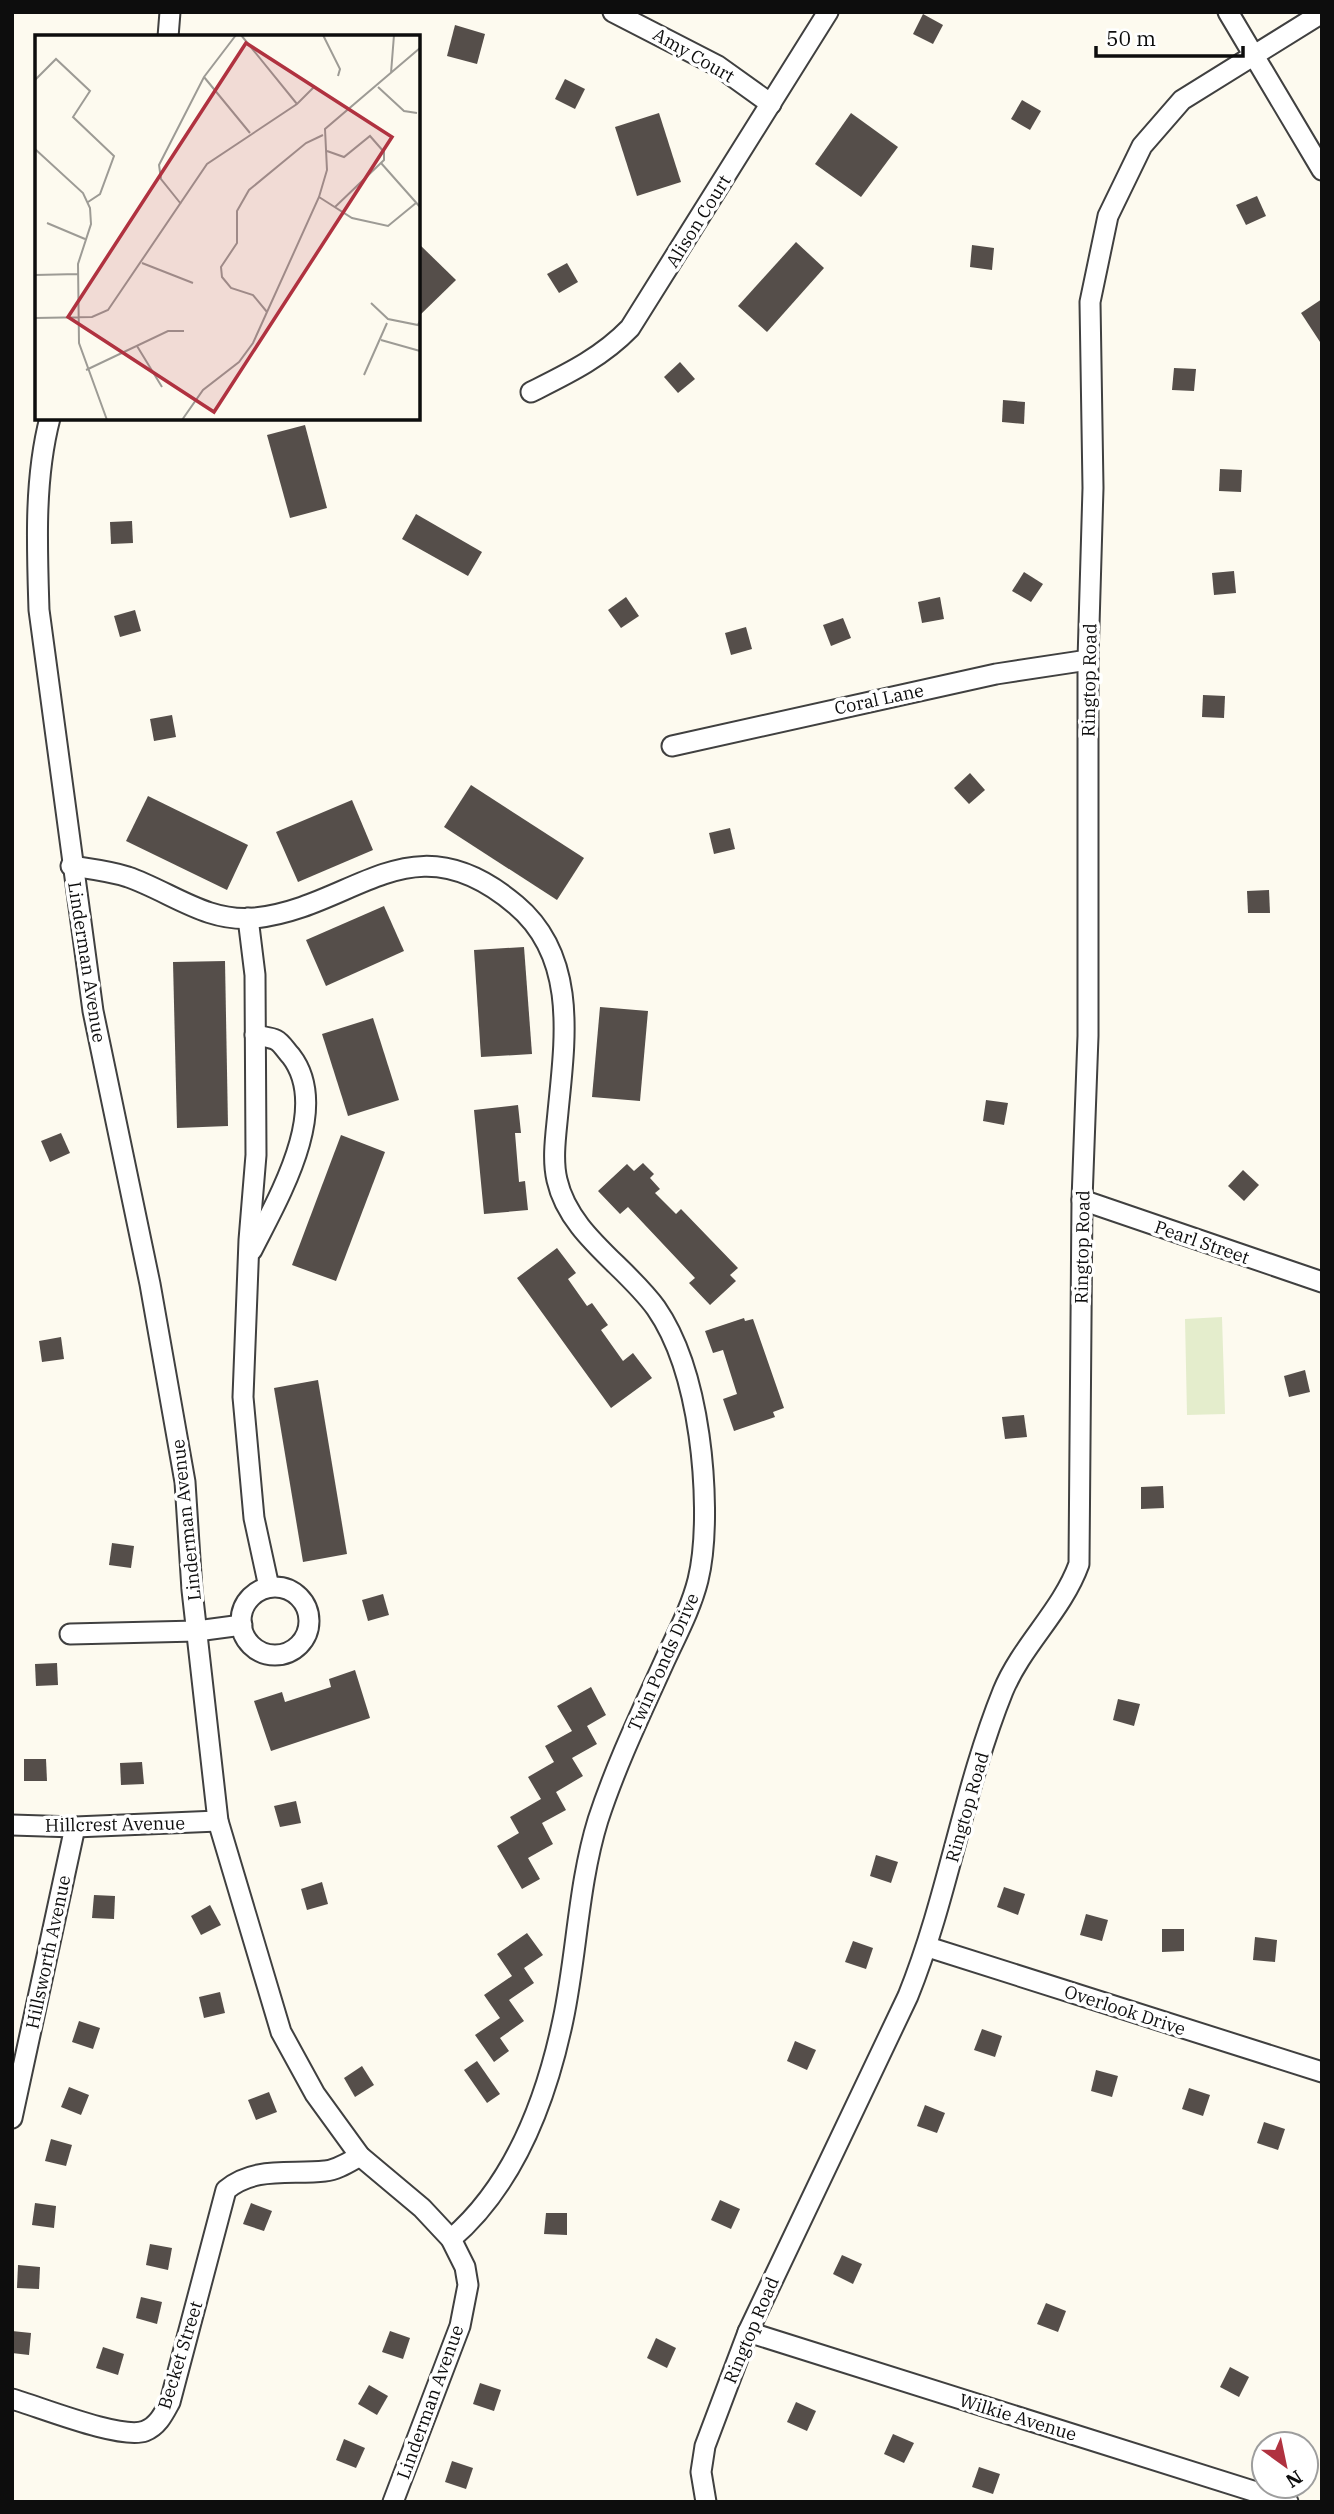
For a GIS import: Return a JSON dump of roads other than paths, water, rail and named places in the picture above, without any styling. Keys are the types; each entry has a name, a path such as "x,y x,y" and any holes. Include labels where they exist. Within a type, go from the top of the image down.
{"street":[{"path":"168,35 170,12"},
{"name":"Amy Court","path":"613,12 718,66 771,104"},
{"name":"Alison Court","path":"531,392 592,362 630,328 828,12"},
{"path":"1228,12 1322,170"},
{"name":"Ringtop Road","path":"705,2502 701,2472 705,2446 748,2332 908,1996 928,1947 974,1779 1004,1690 1031,1643 1052,1617 1072,1583 1079,1564 1082,1200 1088,1036 1088,660 1093,488 1088,325 1100,244 1108,216 1142,146 1182,100 1322,13"},
{"name":"Linderman Avenue","path":"50,420 41,463 37,557 39,610 71,866 93,1011 177,1428 185,1482 197,1630 218,1821 281,2032 315,2094 360,2157 422,2207 450,2239 465,2267 468,2286 460,2326 393,2502"},
{"name":"Coral Lane","path":"672,746 996,674 1088,660"},
{"name":"Twin Ponds Drive","path":"71,866 131,878 217,916 248,918 314,902 385,871 407,867 450,869 484,882 533,921 548,942 558,968 566,1031 556,1140 555,1173 558,1187 584,1232 639,1288 658,1312 671,1336 690,1390 700,1439 704,1501 700,1574 692,1601 628,1739 597,1823 562,2022 534,2118 499,2188 477,2216 450,2239"},
{"path":"248,918 256,975 256,1155 248,1258 243,1397 254,1518 269,1587"},
{"path":"248,1258 292,1170 303,1126 305,1095 296,1063 278,1041 255,1035"},
{"name":"Pearl Street","path":"1082,1200 1322,1282"},
{"path":"269,1587 291,1589 302,1598 309,1610 310,1623 306,1636 298,1647 286,1654 273,1656 260,1652 249,1643 242,1625 244,1605 253,1594 269,1587"},
{"path":"70,1634 197,1630 242,1625"},
{"name":"Hillcrest Avenue","path":"12,1825 75,1828 218,1821"},
{"name":"Hillsworth Avenue","path":"12,2118 75,1828"},
{"name":"Overlook Drive","path":"928,1947 1322,2072"},
{"name":"Becket Street","path":"12,2399 125,2434 146,2431 160,2419 170,2402 226,2190 238,2179 328,2171 360,2157"},
{"name":"Wilkie Avenue","path":"748,2332 1288,2502"}]}
